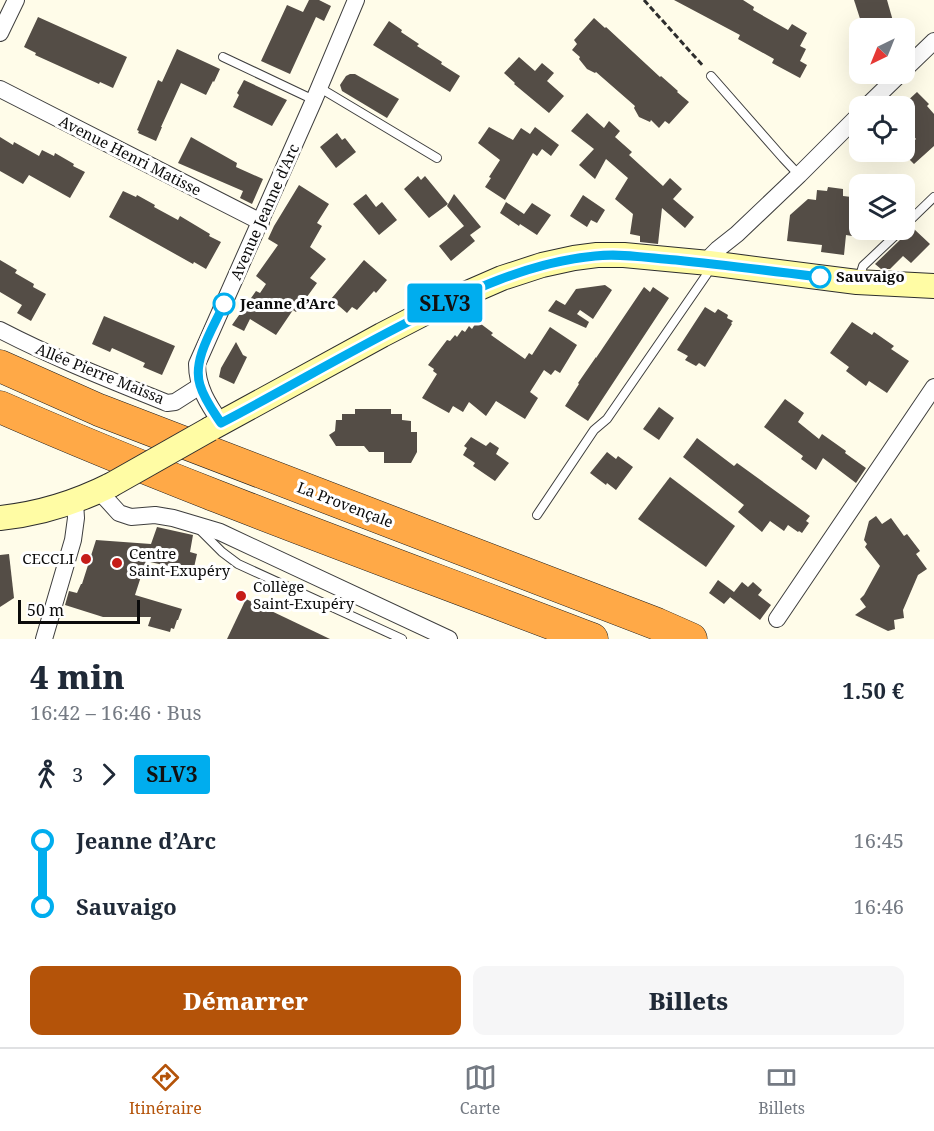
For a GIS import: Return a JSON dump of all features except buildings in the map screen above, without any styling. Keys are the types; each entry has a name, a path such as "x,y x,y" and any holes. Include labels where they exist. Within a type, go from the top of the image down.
{"highway":[{"name":"La Provençale","path":"0,366 99,410 691,639"},
{"path":"0,407 208,493 592,639"}],"main road":[{"path":"0,518 75,502 105,488 440,305 502,278 542,265 597,255 624,255 857,282 934,286"}],"street":[{"path":"0,33 16,0"},
{"name":"Avenue Jeanne d'Arc","path":"215,426 200,386 197,364 317,94 356,0"},
{"path":"915,59 934,41"},
{"path":"878,96 890,84"},
{"name":"Avenue Henri Matisse","path":"0,89 261,222"},
{"path":"719,265 732,251 737,234 849,125"},
{"name":"Allée Pierre Maissa","path":"0,330 40,350 167,403 175,402 200,386"},
{"path":"777,619 934,387"},
{"path":"105,488 118,513 131,517 155,515 173,518 220,532 449,639"},
{"path":"44,639 73,540 76,518 75,502"}],"lane":[{"path":"223,57 317,94 437,158"},
{"path":"711,76 799,175"},
{"path":"915,215 934,197"},
{"path":"857,282 863,266 890,240"},
{"path":"537,515 594,430 608,418 707,274 719,265"},
{"path":"194,524 222,552 238,564 402,639"}],"path":[{"path":"644,0 711,76"}],"bus line":[{"name":"SLV3","path":"224,304 197,364 200,386 221,423 440,305 502,278 542,265 597,255 624,255 820,277"}],"place":[{"name":"Sauvaigo","path":"820,277"},
{"name":"Jeanne d’Arc","path":"224,304"},
{"name":"CECCLI","path":"86,559"},
{"name":"Centre Saint-Exupéry","path":"117,563"},
{"name":"Collège Saint-Exupéry","path":"241,596"}]}
